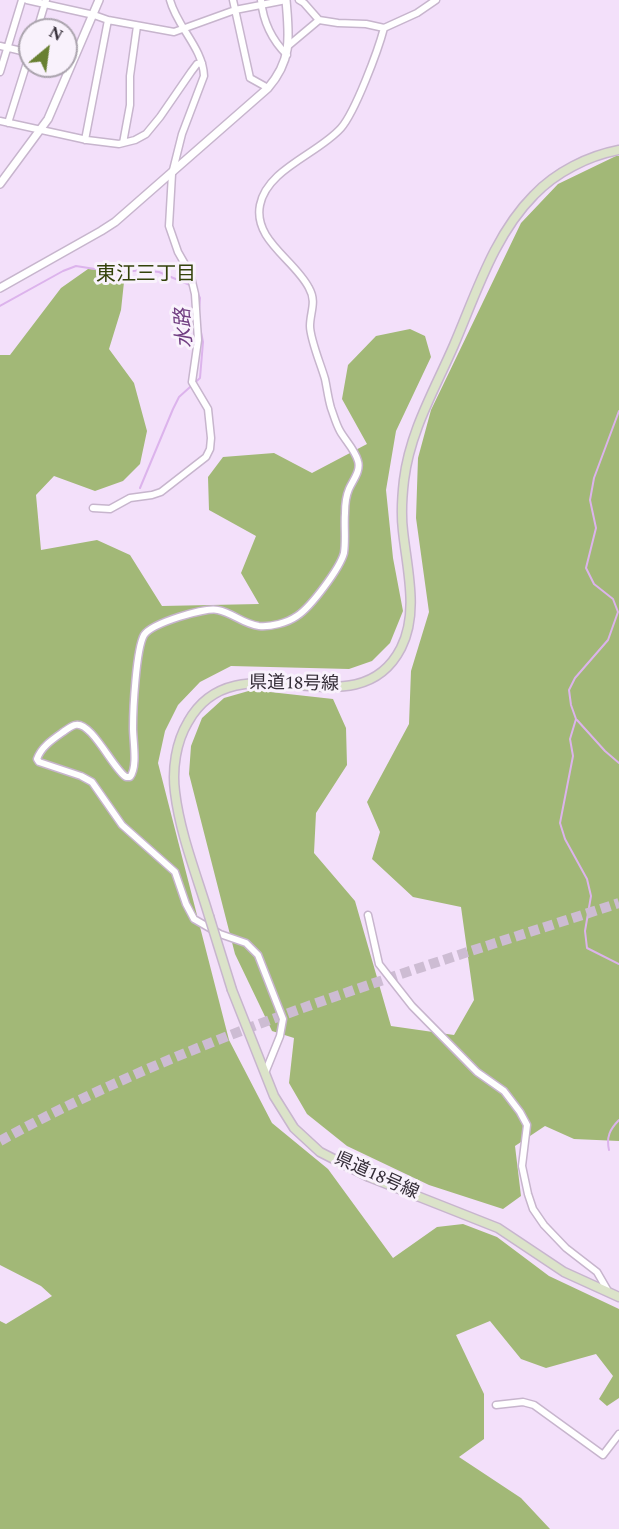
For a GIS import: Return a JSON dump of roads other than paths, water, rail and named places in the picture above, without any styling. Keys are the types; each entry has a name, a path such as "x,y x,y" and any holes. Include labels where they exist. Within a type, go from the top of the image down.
{"main road":[{"name":"県道18号線","path":"619,150 581,162 557,176 538,190 516,216 496,249 417,426 404,479 402,527 410,594 410,618 406,638 392,661 371,679 361,683 340,687 264,682 238,684 225,688 206,699 182,732 176,761 175,791 180,817 232,990 274,1096 286,1116 304,1138 320,1152 369,1177 498,1228 564,1272 619,1297"}],"street":[{"path":"0,72 22,0"},
{"path":"0,288 101,231 172,174 268,88 281,71 288,46 286,0 261,2 174,32 108,20 46,2 27,0"},
{"path":"78,45 94,15 99,0"},
{"path":"93,508 110,509 130,498 160,492 206,457 210,449 208,409 192,382 198,340 195,294 190,273 178,252 169,226 172,174 182,134 204,76 202,63 176,18 170,0"},
{"path":"233,0 250,78 268,88"},
{"path":"299,0 319,20 384,28 417,13 436,0"},
{"path":"41,18 46,2"},
{"path":"261,2 269,30 278,46 287,55"},
{"path":"85,140 108,20"},
{"path":"288,46 319,20"},
{"path":"123,143 130,105 130,76 137,26"},
{"path":"264,1074 280,1036 283,1019 258,955 246,944 220,934 194,919 175,872 122,825 92,782 39,762 37,759 43,748 56,737 79,724 92,734 118,771 130,777 135,767 133,714 140,651 149,629 172,619 213,609 253,625 270,626 286,621 302,613 341,561 345,537 345,507 349,489 358,468 358,460 336,423 329,402 310,326 314,307 311,290 293,265 267,236 259,218 259,211 260,202 272,182 322,146 349,118 384,28"},
{"path":"0,46 18,50"},
{"path":"0,121 85,140 119,144 140,139 160,117 197,64 202,63"},
{"path":"8,123 22,78"},
{"path":"0,184 41,132 56,105 64,78"},
{"path":"368,915 379,964 412,1006 477,1072 504,1091 520,1112 527,1125 522,1166 533,1209 544,1225 566,1248 597,1272 608,1292"},
{"path":"496,1405 523,1402 534,1405 603,1455 619,1434"}],"waterway":[{"name":"水路","path":"0,306 76,266 120,273 140,270 159,272 190,285"},
{"name":"水路","path":"195,288 200,298 199,311"},
{"name":"水路","path":"140,488 179,397 200,378 203,342 199,322"},
{"path":"619,411 594,478 590,500 596,528 586,568 594,584 613,599 618,612 608,640 575,678 569,690 576,719 570,739 573,756 560,823 565,839 587,879 591,896 585,931 587,948 619,964"},
{"path":"577,720 619,763"},
{"path":"609,1150 610,1134 619,1120"}],"tunnel":[{"path":"0,1141 149,1068 226,1037 382,980 619,903"}],"district":[{"name":"東江三丁目","path":"146,276"}]}
